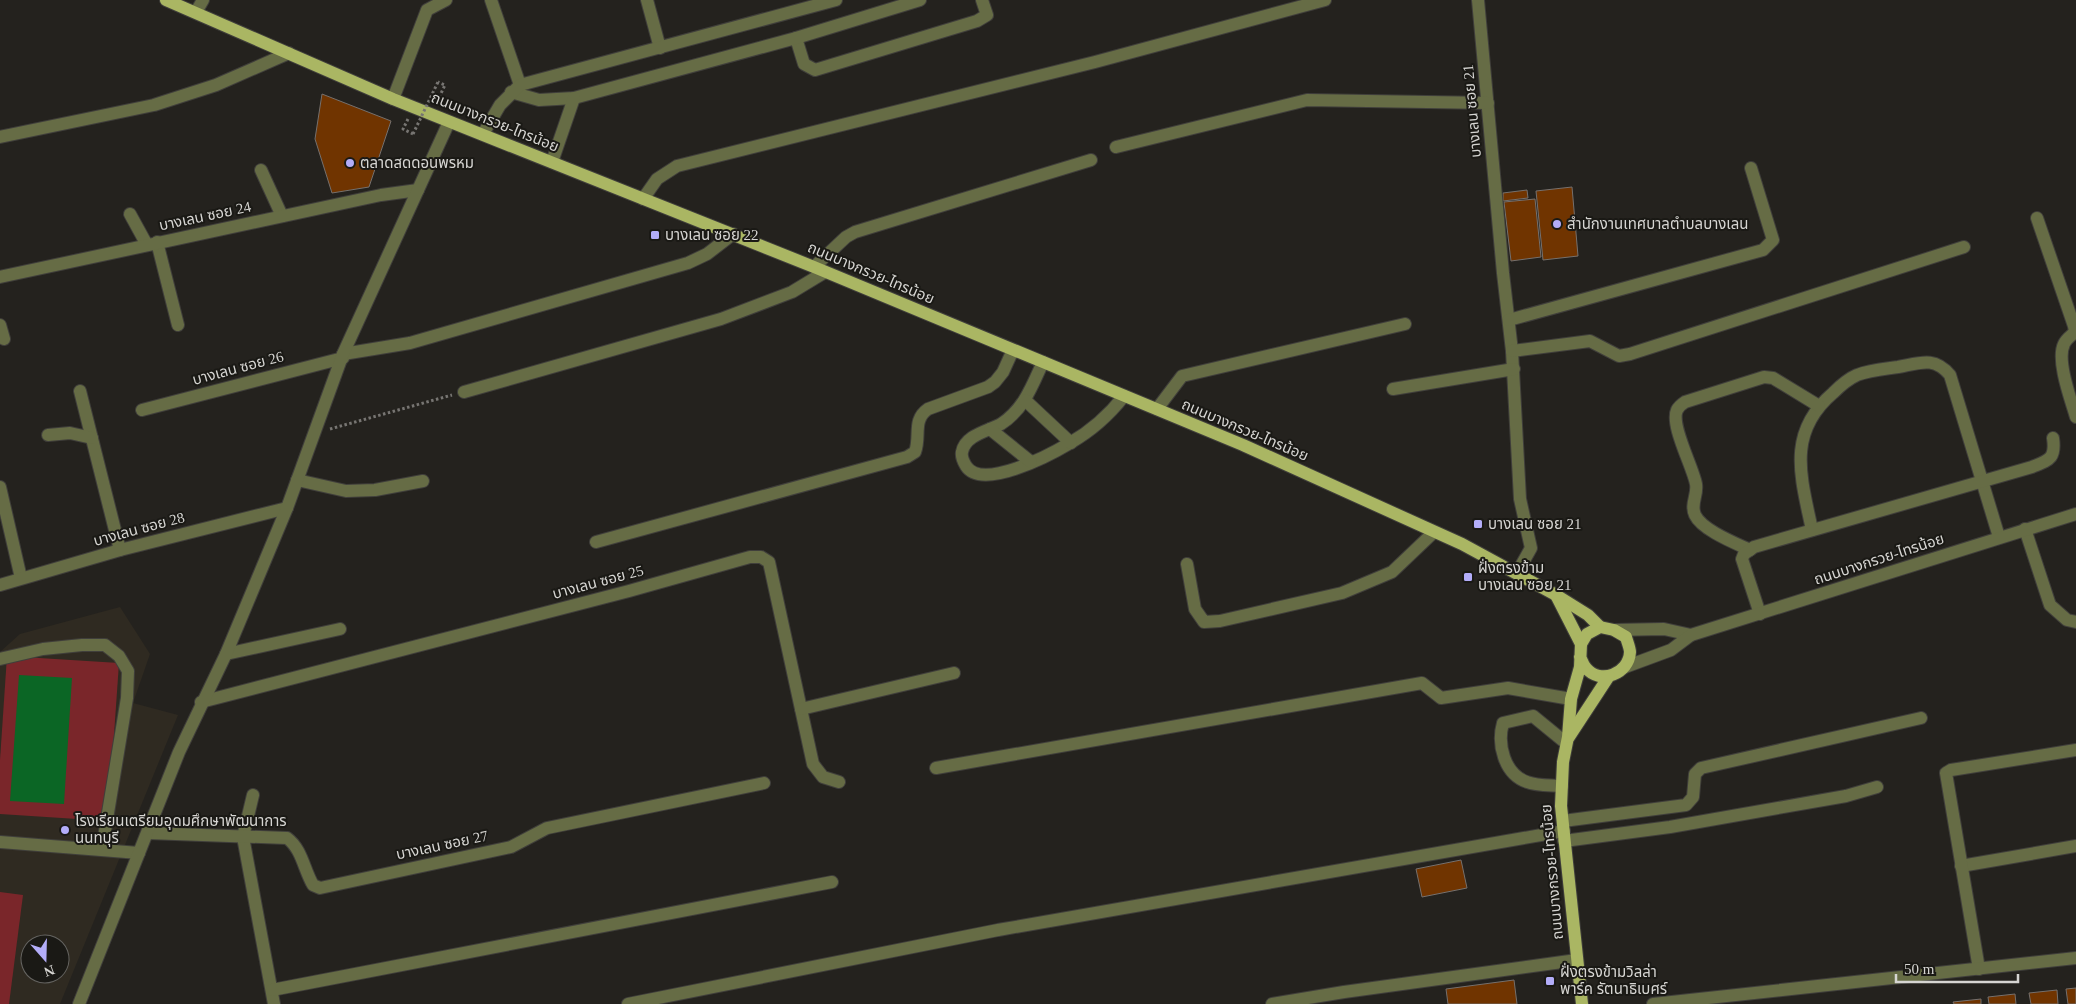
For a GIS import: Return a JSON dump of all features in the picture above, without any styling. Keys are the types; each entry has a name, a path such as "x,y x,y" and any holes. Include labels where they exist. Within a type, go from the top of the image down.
{"main road":[{"name":"ถนนบางกรวย-ไทรน้อย","path":"166,0 393,99 820,269 1243,445 1434,532 1517,573 1588,615 1600,628"},
{"path":"1556,595 1581,650 1586,668 1597,675 1609,676 1618,673 1625,667 1630,652 1626,637 1614,630 1600,628 1587,634 1581,650"},
{"name":"ถนนบางกรวย-ไทรน้อย","path":"1581,650 1580,668 1571,700 1562,786 1564,831 1582,1004"},
{"name":"ถนนบางกรวย-ไทรน้อย","path":"1568,740 1609,676"}],"street":[{"path":"196,12 203,0"},
{"path":"393,99 426,10 446,0"},
{"path":"491,0 515,88 539,100 574,98 796,38 920,0"},
{"path":"647,0 660,48"},
{"path":"482,134 500,105 515,88 836,0"},
{"path":"796,38 804,64 815,70 977,21 987,15 982,0"},
{"path":"643,199 657,179 677,166 1095,62 1325,0"},
{"name":"บางเลน ซอย 21","path":"1478,0 1503,273 1514,369 1520,499 1531,548 1517,573"},
{"path":"0,137 154,105 216,85 288,53"},
{"path":"552,162 574,98"},
{"path":"1116,147 1307,100 1488,103"},
{"path":"79,1004 201,702 226,654 287,508 343,356 449,122"},
{"path":"464,392 721,319 792,292 820,269 846,237 855,232 1091,160"},
{"path":"1509,320 1763,250 1773,240 1751,168"},
{"path":"261,170 282,216"},
{"name":"บางเลน ซอย 24","path":"0,277 381,195 418,190"},
{"path":"130,214 152,244 178,325"},
{"path":"2037,218 2074,326 2074,332 2064,342 2062,350 2067,386 2076,417"},
{"path":"343,356 410,343 688,264 708,254 733,234"},
{"path":"1512,351 1590,341 1620,356 1630,354 1964,247"},
{"path":"1157,410 1182,376 1405,324"},
{"path":"0,325 4,339"},
{"path":"596,542 906,457 915,452 918,445 918,420 921,414 928,409 988,387 995,382 1013,350"},
{"name":"บางเลน ซอย 26","path":"142,410 343,356"},
{"path":"1043,362 1025,400 1013,414 970,439 962,449 962,458 970,471 979,475 995,475 1072,443 1109,415 1124,396"},
{"path":"1812,530 1799,472 1800,452 1805,434 1822,400 1857,375 1928,362 1942,366 1950,375 1999,538"},
{"path":"1393,389 1514,369"},
{"path":"1750,550 1702,524 1695,515 1693,500 1697,486 1678,426 1676,415 1678,408 1685,402 1764,377 1773,378 1819,406"},
{"path":"80,392 120,550"},
{"path":"1025,400 1072,443"},
{"path":"990,429 1030,462"},
{"path":"48,435 70,433 92,438"},
{"path":"1760,614 1742,559 1744,554 1750,550 1769,542 1982,482 2048,460 2054,451 2053,438"},
{"path":"297,480 346,491 375,490 424,481"},
{"path":"0,487 21,578"},
{"name":"บางเลน ซอย 28","path":"0,584 120,550 287,508"},
{"name":"ถนนบางกรวย-ไทรน้อย","path":"1625,667 1672,650 1691,635 2076,514"},
{"path":"2024,529 2050,605 2066,620 2076,622"},
{"path":"1187,564 1195,609 1204,622 1220,621 1342,593 1392,572 1434,532"},
{"name":"บางเลน ซอย 25","path":"201,702 629,591 750,557 761,557 769,562 813,764 824,777 839,782"},
{"path":"226,654 340,629"},
{"name":"ถนนบางกรวย-ไทรน้อย","path":"1614,630 1664,629 1691,635"},
{"path":"0,659 44,649 82,645 105,645 120,656 128,671 127,698 102,849"},
{"path":"801,709 954,673"},
{"path":"936,768 1422,683 1441,698 1508,688 1571,700"},
{"path":"1562,786 1529,783 1519,779 1504,761 1500,734 1503,723 1533,716 1568,740"},
{"path":"628,1004 998,930 1564,831 1686,804 1693,796 1695,774 1701,768 1921,718"},
{"path":"1979,969 1946,773 1950,770 2076,750"},
{"name":"บางเลน ซอย 27","path":"148,833 287,838 293,843 300,854 312,885 320,888 511,848 547,828 764,783"},
{"path":"1564,831 1699,822 1846,796 1877,786"},
{"path":"253,795 243,837 274,1004"},
{"path":"0,842 139,853"},
{"path":"1961,866 2076,846"},
{"path":"272,990 832,882"},
{"path":"1653,1004 2076,958"},
{"path":"1272,1004 1344,992 1577,960"}],"path":[{"path":"413,107 403,129 413,134 438,82 445,85 430,114"},
{"path":"315,433 464,392"}],"shaded area":[{"name":"โรงเรียนเตรียมอุดมศึกษาพัฒนาการ นนทบุรี","path":"120,607 150,654 133,703 178,715 70,980 70,934 20,934 20,984 68,984 60,1004 0,1004 0,652 20,634"},
{"path":"7,656 119,663 108,821 0,814 0,760"},
{"path":"19,675 72,678 64,804 10,801"},
{"path":"0,892 23,895 9,1004 0,1004"}],"building":[{"name":"ตลาดสดดอนพรหม","path":"322,94 391,121 369,187 332,193 315,139"},
{"name":"สำนักงานเทศบาลตำบลบางเลน","path":"1572,187 1578,256 1543,260 1536,191"},
{"path":"1527,190 1528,198 1503,201 1503,193"},
{"path":"1535,199 1541,257 1511,261 1504,202"},
{"path":"1461,860 1467,888 1422,897 1416,869"},
{"path":"1514,980 1517,1004 1448,1004 1446,989"},
{"path":"2076,988 2076,1004 2068,1004 2066,989"},
{"path":"2057,990 2058,1004 2031,1004 2029,993"},
{"path":"2015,994 2016,1004 1989,1004 1988,997"},
{"path":"1981,999 1981,1004 1954,1004 1953,1002"}],"place":[{"name":"ตลาดสดดอนพรหม","path":"350,163"},
{"name":"สำนักงานเทศบาลตำบลบางเลน","path":"1557,224"},
{"name":"บางเลน ซอย 22","path":"655,235"},
{"name":"บางเลน ซอย 21","path":"1478,524"},
{"name":"ฝั่งตรงข้าม บางเลน ซอย 21","path":"1468,577"},
{"name":"โรงเรียนเตรียมอุดมศึกษาพัฒนาการ นนทบุรี","path":"65,830"},
{"name":"ฝั่งตรงข้ามวิลล่า พาร์ค รัตนาธิเบศร์","path":"1550,981"}]}
